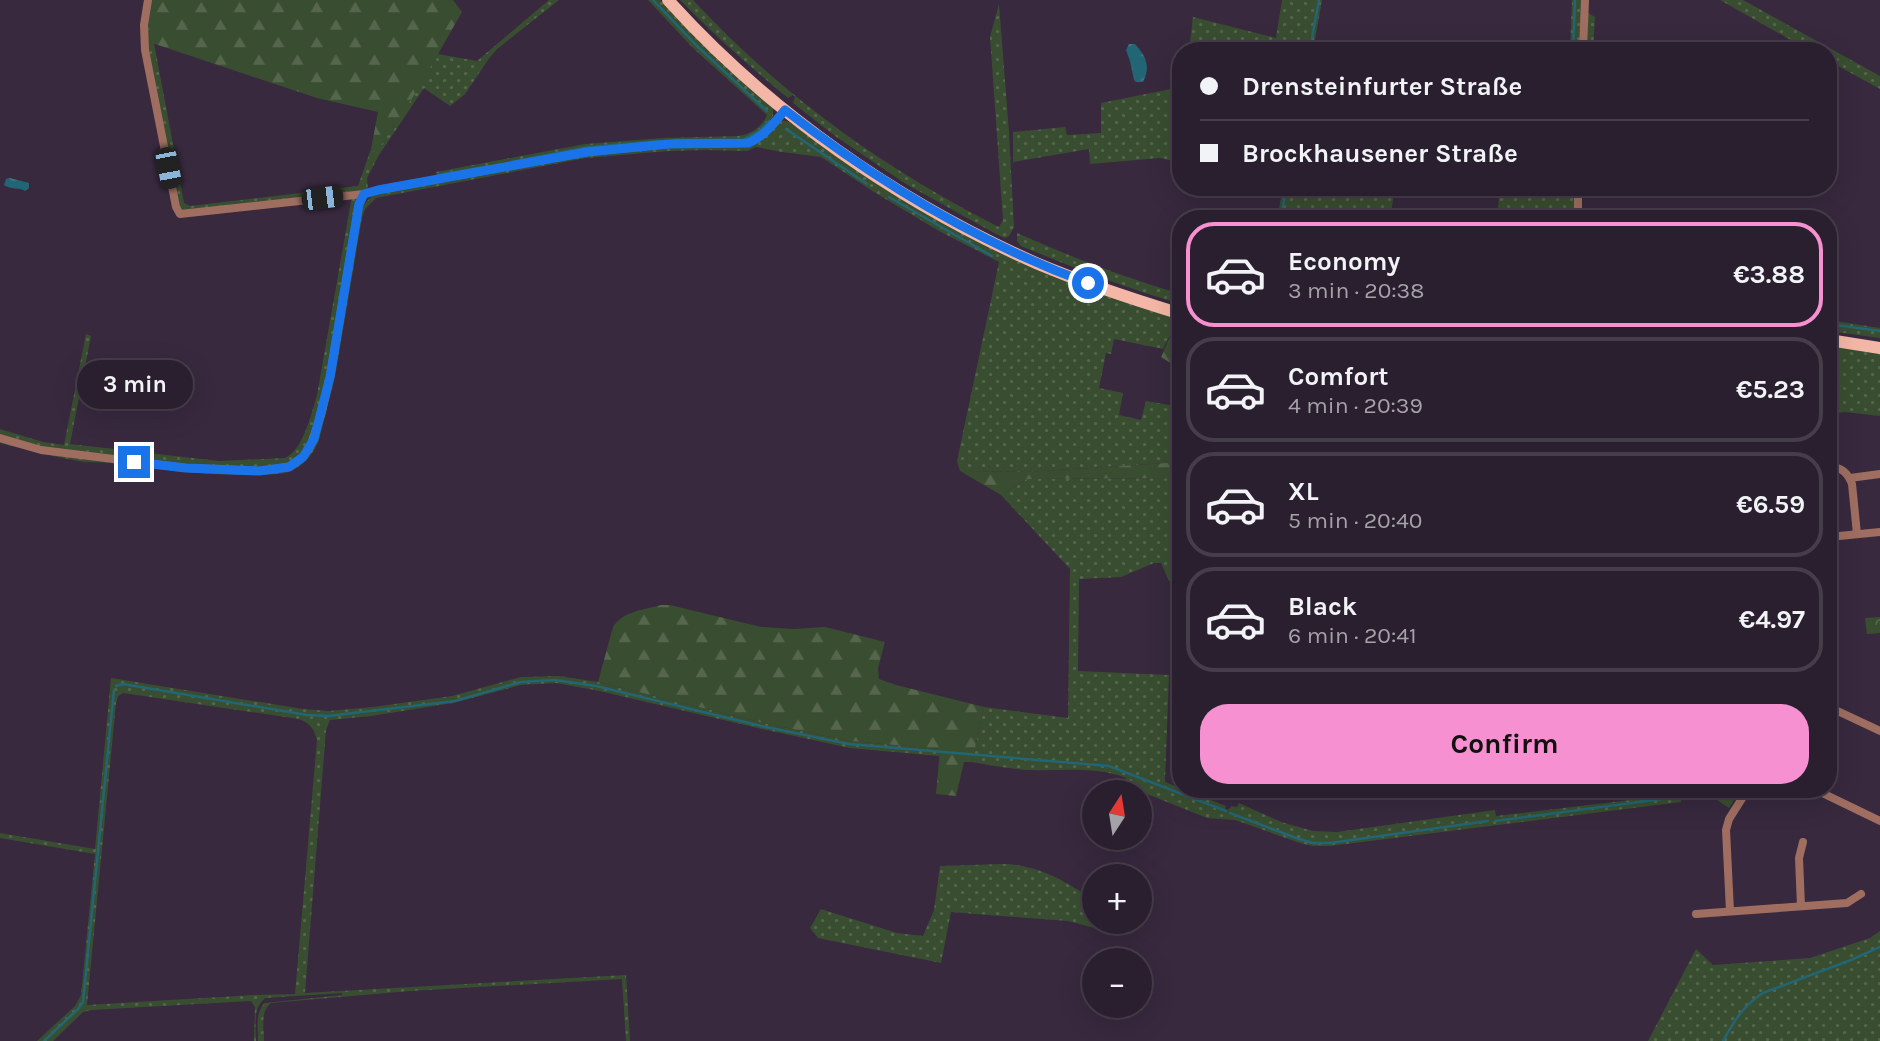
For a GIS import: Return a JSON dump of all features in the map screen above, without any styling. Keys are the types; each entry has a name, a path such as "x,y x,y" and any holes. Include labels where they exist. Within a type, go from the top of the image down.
{"main road":[{"path":"668,0 732,65 785,110 865,169 951,221 1008,250 1066,275 1172,311"},
{"path":"1837,342 1880,348"}],"street":[{"path":"148,0 145,50 174,200 180,214 364,194 587,152 669,144 748,143 766,132 785,110"},
{"path":"1584,42 1586,0"},
{"path":"0,438 41,450 186,468 259,471 289,467 303,457 310,447 321,415 330,377 359,204 364,194"},
{"path":"1837,468 1846,472 1852,484 1857,534"},
{"path":"1850,478 1880,474"},
{"path":"1837,536 1880,532"},
{"path":"1837,711 1880,731"},
{"path":"1730,911 1726,830 1729,819 1742,798"},
{"path":"1833,798 1880,821"},
{"path":"1801,906 1799,858 1803,842"},
{"path":"1696,914 1847,903 1861,894"}],"green space":[{"path":"150,0 453,0 462,12 418,89 376,153 371,149 378,112 317,98 146,41"},
{"path":"549,0 559,0 497,49 465,94 450,106 424,88 379,155 367,178 368,190 184,211 177,203 146,41 154,43 184,203 190,206 358,186 371,149 376,152 438,54 477,61"},
{"path":"648,0 660,0 729,69 773,108 773,116 765,130 748,140 669,142 437,177 436,172 585,144 738,136 759,127 767,115 694,49"},
{"path":"680,0 693,0 727,35 798,98 875,155 999,227 1003,220 990,37 999,4 1014,227 1009,236 1005,238 996,234 906,184 835,136 793,103 793,95 788,98 746,63"},
{"path":"1282,0 1322,0 1315,42 1190,42 1193,17 1276,38"},
{"path":"1572,0 1582,0 1580,42 1570,42"},
{"path":"1720,0 1743,0 1819,42 1794,42"},
{"path":"1588,13 1595,17 1594,42 1587,42"},
{"path":"1837,52 1880,76 1880,89 1837,65"},
{"path":"1172,89 1172,161 1160,158 1090,164 1089,149 1013,162 1013,132 1065,127 1067,135 1101,133 1101,103"},
{"path":"781,120 789,122 946,224 1172,316 1172,331 1163,349 1114,339 1111,354 1106,353 1099,388 1123,393 1119,415 1141,420 1146,401 1172,405 1172,463 1027,472 960,471 957,461 999,262 939,231 821,157 756,147 747,151 669,151 586,158 376,198 365,209 362,218 335,377 319,440 308,458 291,471 249,475 179,471 78,461 0,443 0,440 81,458 277,472 312,449 362,206 373,195 586,154 669,147 748,145 759,142"},
{"path":"352,196 357,204 328,375 312,437 301,456 289,463 260,468 187,466 42,448 0,435 0,429 43,442 64,445 86,334 91,336 70,444 219,461 285,458 302,439 317,395"},
{"path":"1281,196 1394,196 1391,210 1279,210"},
{"path":"1499,196 1575,196 1574,210 1498,210"},
{"path":"1017,233 1098,266 1172,291 1172,301 1100,277 1021,246 1017,241"},
{"path":"1837,321 1880,328 1880,338 1837,332"},
{"path":"1172,332 1172,364 1161,357"},
{"path":"1837,346 1880,352 1880,416 1837,413"},
{"path":"1172,463 1172,478 1027,479 1001,495 960,471 1027,472"},
{"path":"1172,478 1172,581 1169,581 1161,563 1154,563 1121,577 1079,579 1078,671 1169,675 1165,782 1172,785 1172,798 1206,798 1226,806 1225,809 1229,810 1231,806 1237,807 1239,803 1281,822 1313,831 1337,832 1495,810 1496,816 1647,798 1680,798 1681,802 1313,846 1235,820 1207,818 1152,796 1152,780 1126,780 1114,774 1090,770 1020,769 972,762 984,707 1068,718 1070,569 1001,495 1027,479"},
{"path":"661,605 761,627 825,627 885,642 878,668 879,679 984,707 972,762 964,762 956,796 936,794 940,749 850,741 763,723 598,682 613,627 617,622 634,612"},
{"path":"1880,617 1880,633 1867,634 1865,618"},
{"path":"559,676 598,682 763,723 850,741 941,749 939,756 850,748 556,683 521,685 453,703 330,720 326,730 305,993 626,975 630,1041 626,1041 622,979 410,991 271,1003 264,1015 264,1041 258,1041 258,1016 265,1003 342,993 265,998 256,1012 256,1041 254,1041 255,1007 251,1001 91,1010 83,1012 53,1041 37,1041 75,1006 81,995 95,854 0,838 0,833 95,849 111,678 329,711 452,696 521,677","holes":["123,693 299,719 311,727 317,740 295,994 87,1005 118,696"]},
{"path":"1714,798 1735,798 1729,808"},
{"path":"1002,864 1039,870 1082,893 1082,925 1068,921 951,912 941,963 818,938 810,928 821,909 897,933 923,936 934,910 940,866"},
{"path":"1880,931 1880,1041 1648,1041 1696,949 1713,965 1810,958 1870,938"}],"water":[{"path":"1129,44 1135,44 1144,57 1147,71 1143,82 1134,80 1126,50"},
{"path":"6,179 29,183 29,188 25,191 4,185"}],"waterway":[{"path":"653,0 697,46 767,111"},
{"path":"1312,38 1319,0"},
{"path":"1573,42 1575,0"},
{"path":"744,139 759,131 769,121"},
{"path":"786,129 867,184"},
{"path":"674,140 720,140"},
{"path":"511,162 589,147 660,141"},
{"path":"438,175 484,167"},
{"path":"1282,210 1285,196"},
{"path":"889,197 992,256"},
{"path":"1837,325 1880,331"},
{"path":"116,686 123,684 307,715 328,716 455,701 521,682 555,680 596,686 761,726 849,744 1109,766 1172,790"},
{"path":"44,1041 83,1002 114,690"},
{"path":"1192,798 1226,811"},
{"path":"1495,821 1669,798"},
{"path":"1230,813 1313,843 1330,843 1488,821"},
{"path":"1723,1041 1740,1014 1763,993 1880,947"}],"route":[{"path":"134,462 186,468 259,471 289,467 303,457 314,439 330,377 359,204 364,194 587,152 669,144 748,143 766,132 785,110 865,169 951,221 1008,250 1088,283"}]}
